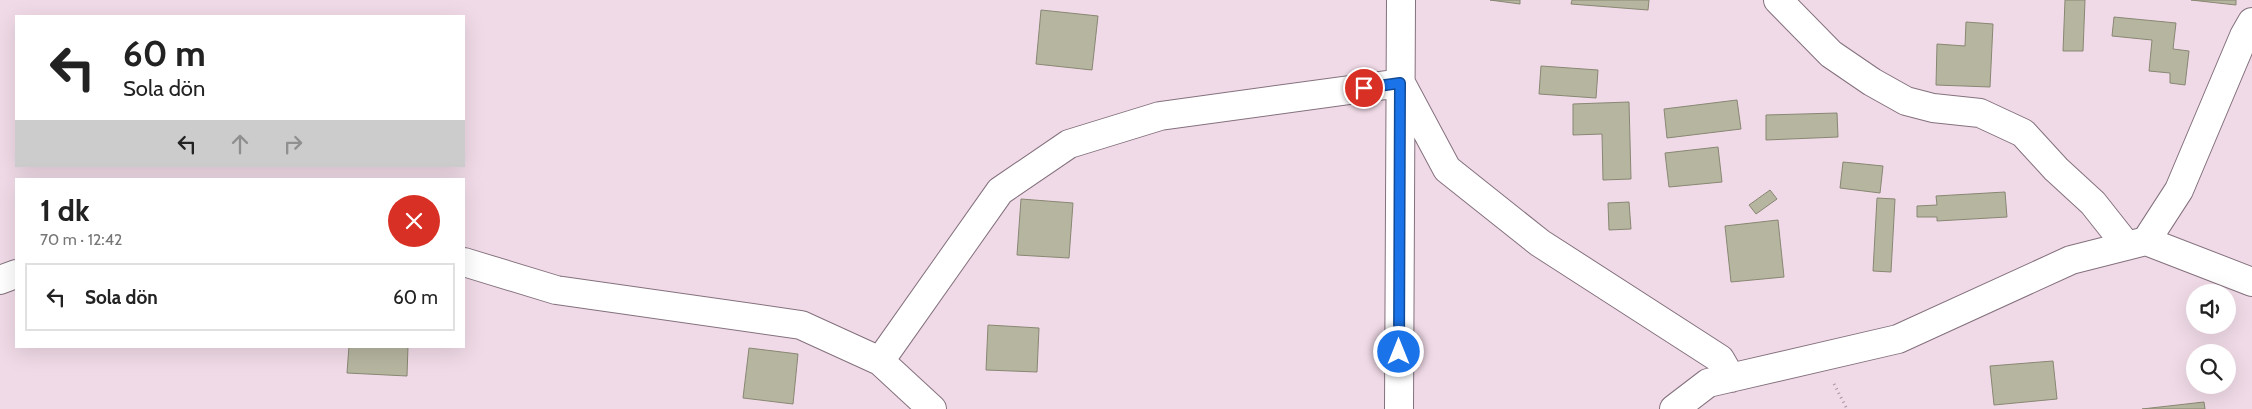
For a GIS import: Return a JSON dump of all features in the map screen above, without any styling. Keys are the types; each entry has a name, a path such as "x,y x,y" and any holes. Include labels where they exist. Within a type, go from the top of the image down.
{"street":[{"path":"1399,409 1401,0"},
{"path":"1778,0 1831,54 1872,82 1906,101 1933,108 1980,113 2023,133 2056,169 2136,243 2252,282"},
{"path":"1674,409 1708,383 1898,339 2071,260 2136,243 2178,190 2244,36 2252,22"},
{"path":"880,361 1000,191 1069,144 1160,116 1400,83"},
{"path":"1400,83 1447,169 1540,243 1720,359 1731,378"},
{"path":"465,262 556,290 800,325 880,361 932,409"},
{"path":"0,280 15,274"}],"building":[{"path":"1490,0 1520,0 1520,4"},
{"path":"1572,0 1649,0 1648,10 1571,4"},
{"path":"2065,0 2085,0 2083,51 2063,51"},
{"path":"2191,0 2236,0 2236,5"},
{"path":"1041,10 1098,16 1092,70 1036,64"},
{"path":"2114,17 2176,23 2173,49 2189,51 2185,85 2170,83 2170,73 2149,71 2152,40 2112,36"},
{"path":"1966,22 1993,24 1990,87 1936,85 1937,44 1965,46"},
{"path":"1541,66 1598,70 1596,98 1539,94"},
{"path":"1737,100 1741,129 1667,138 1664,109"},
{"path":"1629,102 1631,179 1603,180 1602,134 1573,135 1573,104"},
{"path":"1837,113 1838,137 1766,140 1766,115"},
{"path":"1718,147 1722,182 1669,187 1665,153"},
{"path":"1843,162 1883,166 1880,193 1840,188"},
{"path":"1770,190 1777,199 1756,214 1749,205"},
{"path":"2005,192 2007,217 1937,221 1937,217 1917,217 1917,206 1937,205 1936,196"},
{"path":"1877,198 1895,199 1891,272 1873,271"},
{"path":"1021,199 1073,203 1069,258 1017,255"},
{"path":"1629,202 1631,229 1609,230 1608,203"},
{"path":"1778,220 1784,277 1731,282 1725,226"},
{"path":"988,325 1039,328 1037,372 986,370"},
{"path":"349,348 408,348 407,376 347,373"},
{"path":"749,348 798,354 793,404 743,398"},
{"path":"2053,361 2057,399 1994,405 1990,366"},
{"path":"2204,402 2205,409 2142,409"}],"route":[{"path":"1364,88 1400,83 1399,352"}]}
